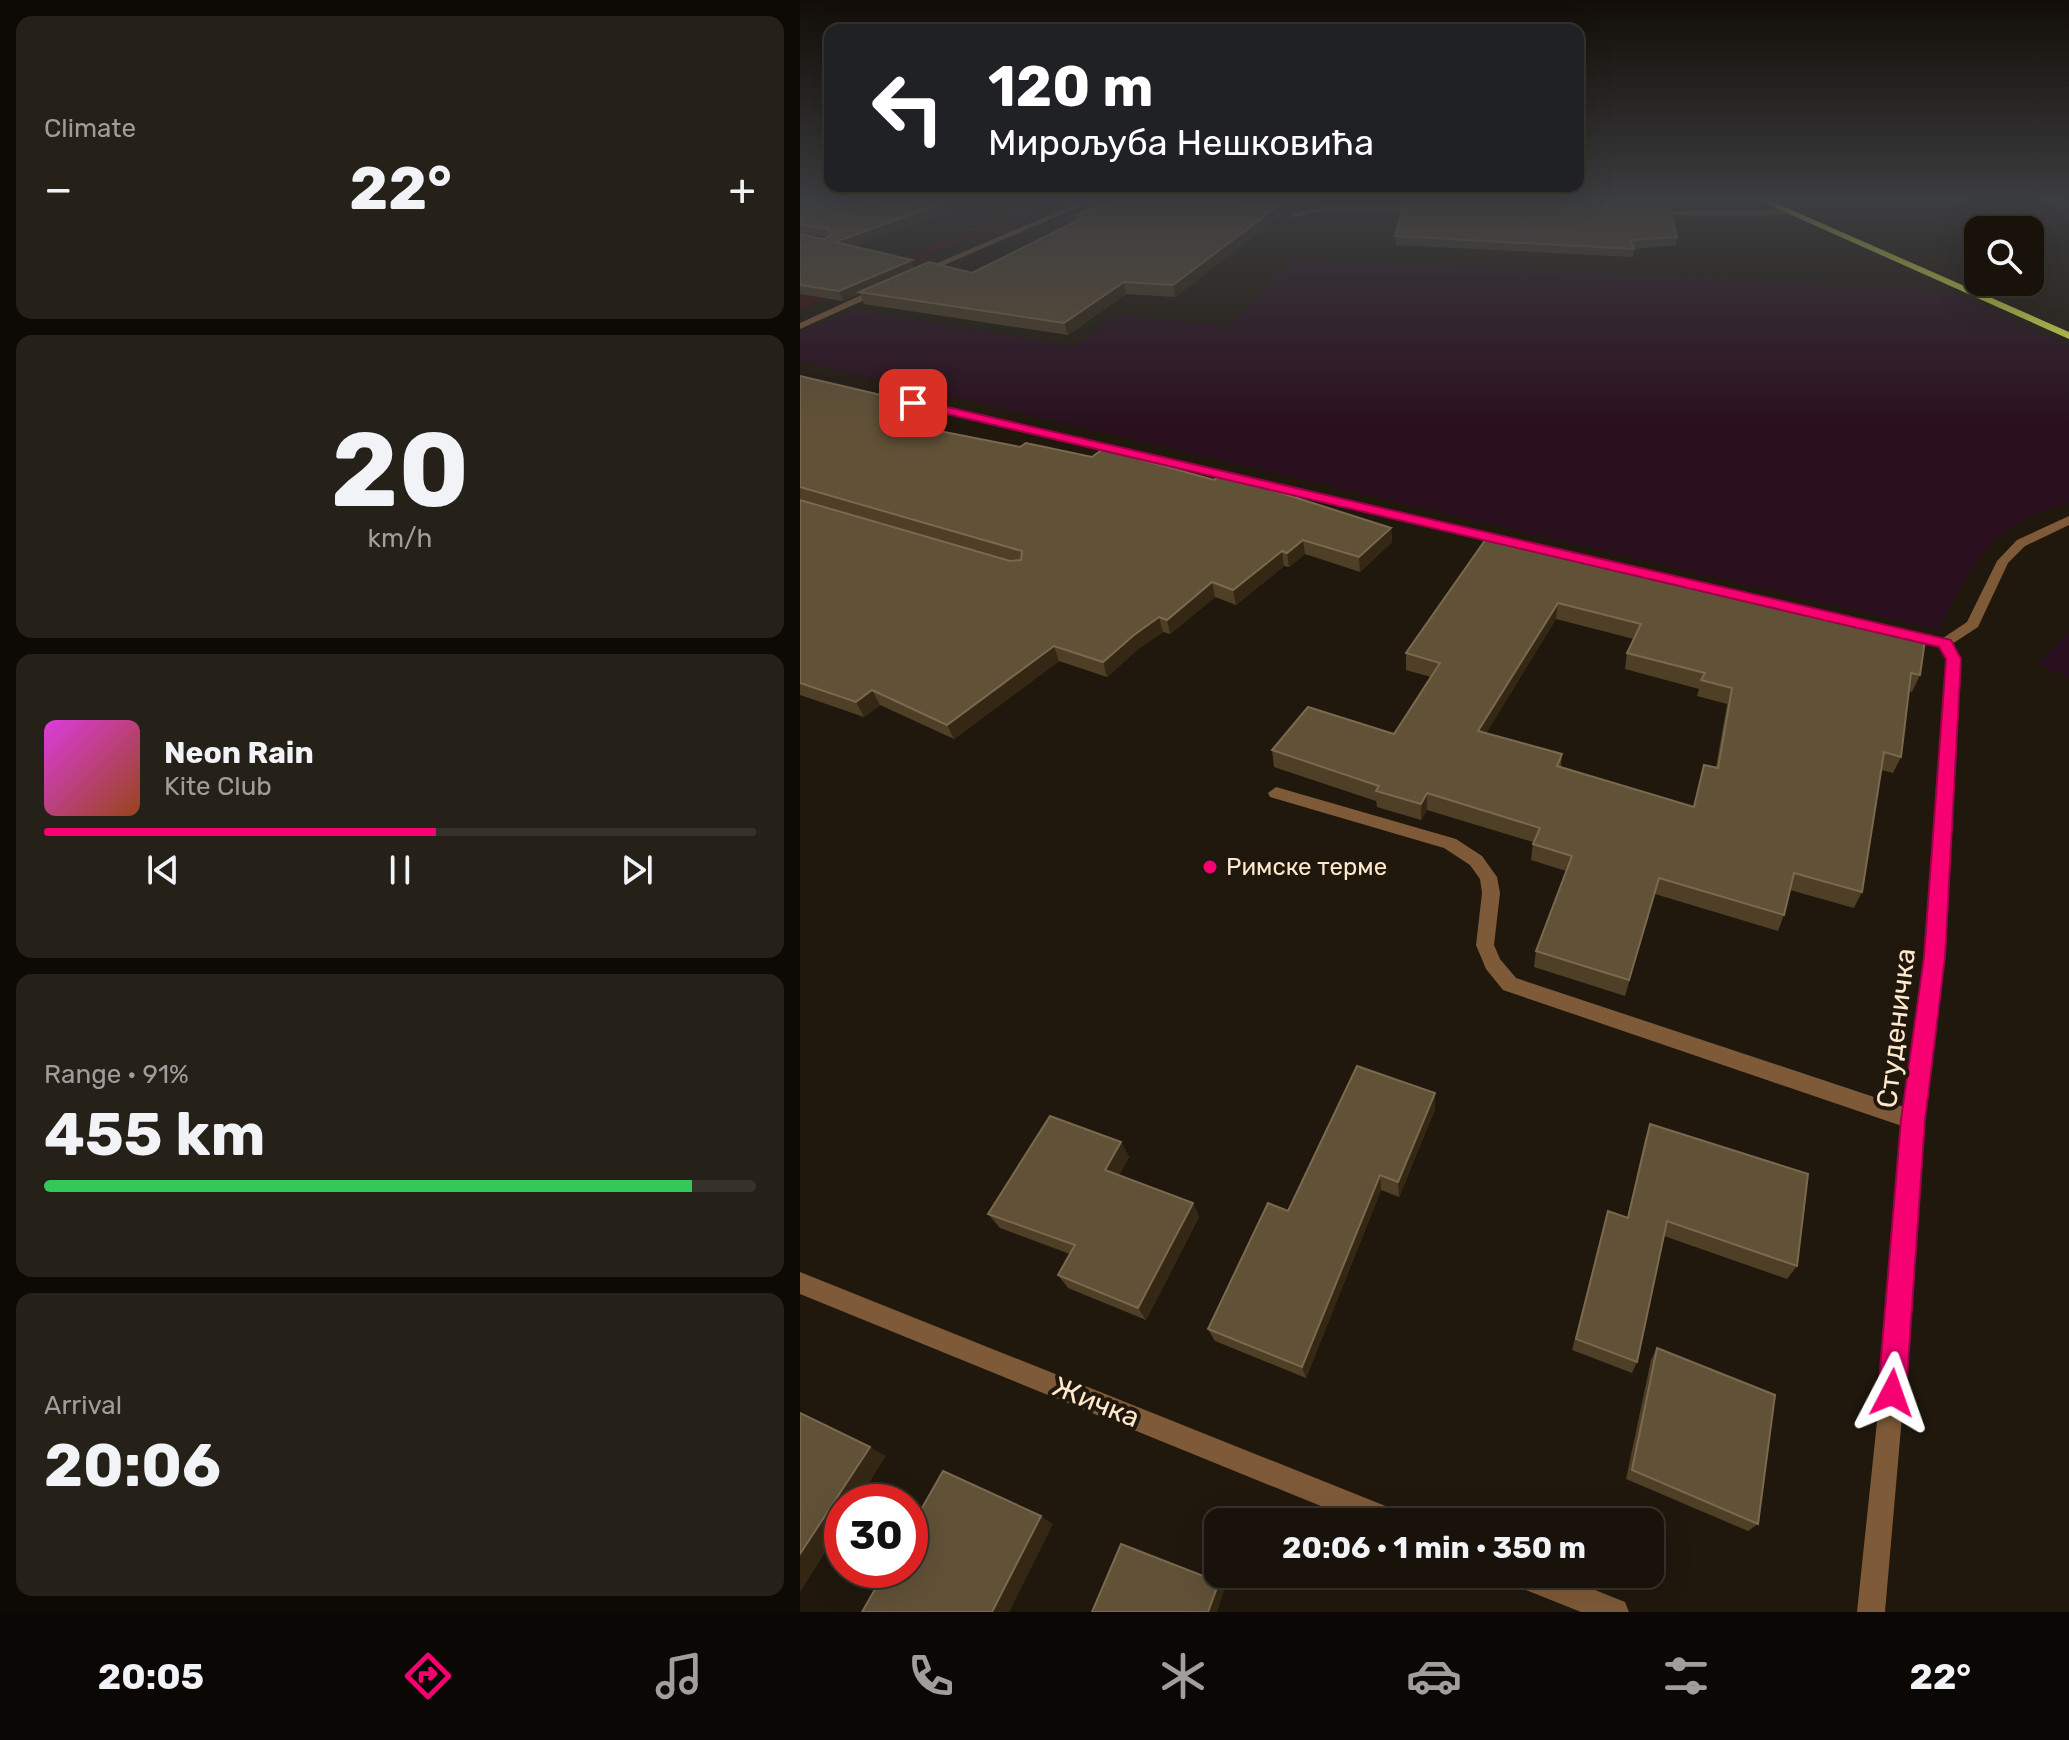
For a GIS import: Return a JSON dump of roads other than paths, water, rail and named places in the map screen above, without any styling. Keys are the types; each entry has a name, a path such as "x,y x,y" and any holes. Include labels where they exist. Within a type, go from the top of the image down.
{"main road":[{"path":"1934,275 2069,336"}],"street":[{"path":"905,278 912,275"},
{"path":"800,326 894,283"},
{"path":"891,398 1514,542"},
{"path":"1650,574 1945,643 1973,624 2003,561 2021,543 2069,520"},
{"name":"Студеничка","path":"1871,1612 1913,1120 1934,957 1954,659 1945,643"},
{"path":"1276,793 1450,843 1471,854 1483,865 1491,879 1492,894 1484,925 1487,958 1495,971 1510,984 1913,1120"},
{"name":"Жичка","path":"800,1283 1358,1508"},
{"path":"1556,1588 1615,1612"}],"place":[{"name":"Римске терме","path":"1210,867"}]}
